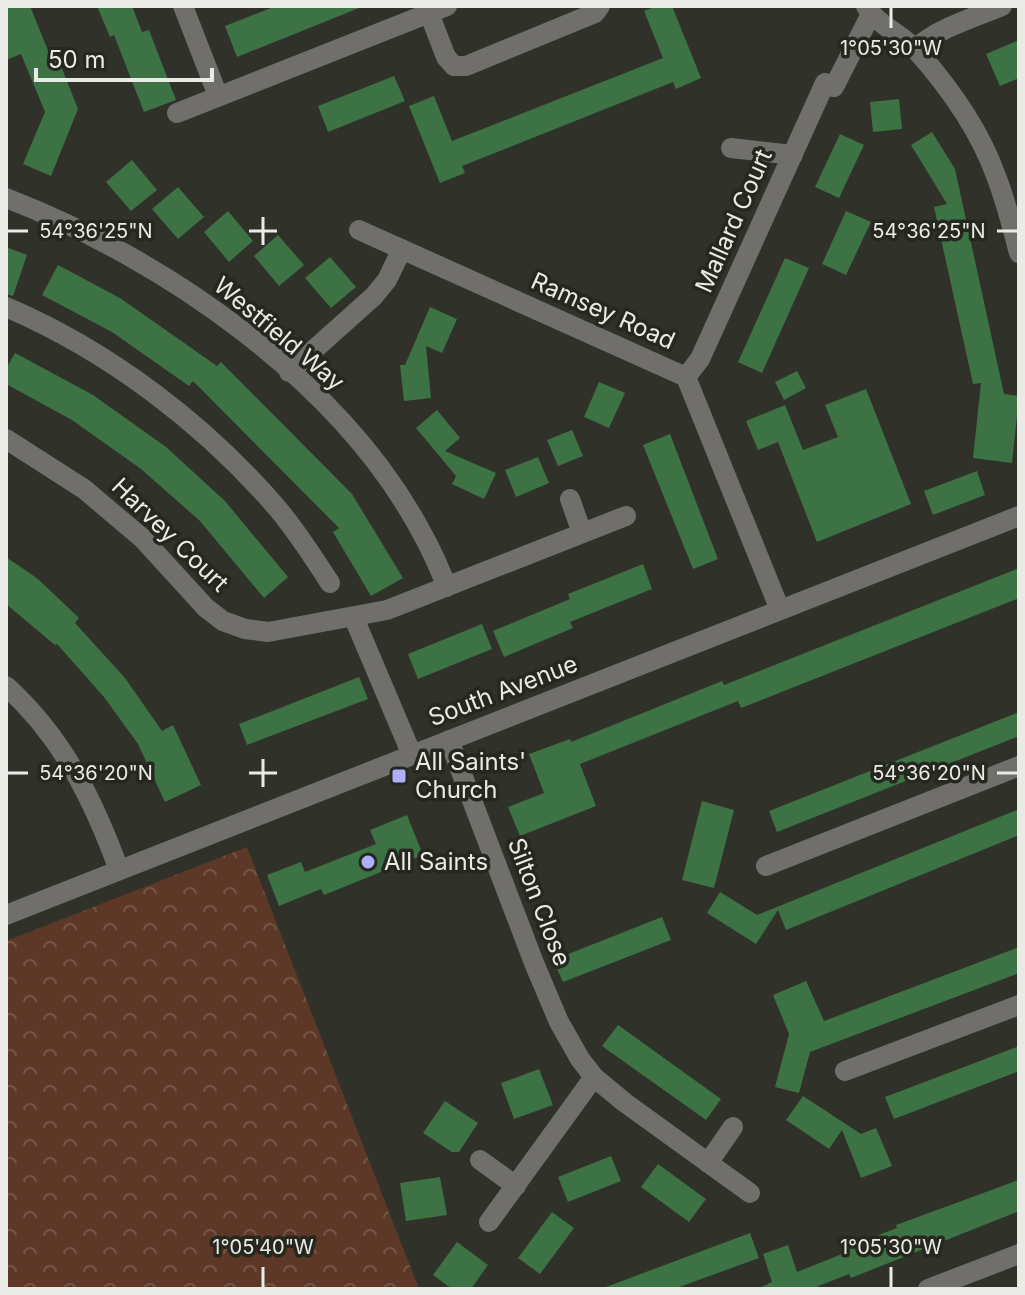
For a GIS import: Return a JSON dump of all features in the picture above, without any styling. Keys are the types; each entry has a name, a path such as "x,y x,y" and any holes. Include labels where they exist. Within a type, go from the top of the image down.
{"street":[{"path":"183,6 218,96"},
{"path":"177,113 438,10 446,57 454,66 466,66 595,13 600,6"},
{"path":"915,49 934,35 1002,6"},
{"path":"868,10 915,49 984,149 996,175 1019,253"},
{"name":"Mallard Court","path":"686,377 700,359 825,83 834,87 868,10"},
{"path":"731,148 793,155"},
{"name":"Westfield Way","path":"6,198 60,219 138,260 240,329 289,372 331,410 370,456 424,536 447,587"},
{"name":"Ramsey Road","path":"359,230 686,377 780,610"},
{"path":"289,372 374,296 387,280 402,249"},
{"path":"6,307 111,364 199,429 279,510 330,583"},
{"name":"Harvey Court","path":"6,439 55,468 123,521 206,608 223,621 245,629 268,632 387,610 626,516"},
{"path":"570,499 582,533"},
{"name":"South Avenue","path":"6,915 1019,516"},
{"path":"354,618 412,755"},
{"path":"6,686 56,742 75,771 92,801 119,870"},
{"name":"Silton Close","path":"449,740 559,1022 580,1059 594,1077 750,1193"},
{"path":"766,866 1019,766"},
{"path":"845,1071 1019,1005"},
{"path":"489,1222 594,1077"},
{"path":"708,1163 733,1127"},
{"path":"480,1160 516,1186"},
{"path":"928,1289 1019,1254"}],"green space":[{"path":"247,847 419,1289 6,1289 6,941"}],"building":[{"path":"6,6 30,6 49,53 55,51 78,109 51,176 23,164 45,112 21,54 6,60"},
{"path":"97,6 132,6 142,32 149,30 176,100 144,112 114,35 110,37"},
{"path":"276,6 364,6 237,57 225,26"},
{"path":"656,6 672,6 701,78 676,89 673,82 462,166 465,173 440,183 409,106 434,96 452,141 663,58 644,11"},
{"path":"1019,40 1019,78 1000,86 986,54"},
{"path":"394,76 405,101 328,132 318,106"},
{"path":"899,99 902,129 873,132 870,102"},
{"path":"932,132 955,169 1004,394 1019,396 1012,463 973,458 981,383 973,384 934,207 947,204 911,145"},
{"path":"840,134 864,145 839,198 815,187"},
{"path":"132,160 157,190 131,211 106,182"},
{"path":"178,187 204,217 178,239 152,209"},
{"path":"228,211 253,241 229,262 204,232"},
{"path":"846,211 871,222 846,275 822,264"},
{"path":"278,235 304,265 279,286 254,256"},
{"path":"6,247 27,255 13,296 6,294"},
{"path":"330,257 356,287 331,308 305,278"},
{"path":"785,258 809,268 762,373 738,362"},
{"path":"58,265 120,298 217,366 221,362 352,494 403,578 371,596 333,532 339,528 193,381 189,386 112,332 42,295"},
{"path":"430,307 457,319 442,353 426,346 431,398 404,401 400,365 405,365"},
{"path":"15,353 93,395 166,447 225,501 288,577 264,598 200,521 141,469 72,420 6,384 6,369"},
{"path":"797,371 806,388 784,400 775,382"},
{"path":"599,382 625,393 609,428 584,417"},
{"path":"866,389 911,504 817,542 778,442 758,450 746,421 785,405 803,450 838,437 825,405"},
{"path":"437,410 460,438 445,451 496,473 484,499 452,484 456,476 416,428"},
{"path":"572,430 583,456 558,466 547,440"},
{"path":"670,434 718,559 693,569 643,445"},
{"path":"538,457 549,483 516,497 505,470"},
{"path":"977,471 985,495 933,515 924,491"},
{"path":"6,557 38,579 79,618 75,623 125,678 162,731 173,725 201,785 165,802 138,744 104,697 57,644 6,604"},
{"path":"643,564 652,589 570,622 573,628 504,657 493,631 570,599 568,594"},
{"path":"1019,568 1019,598 741,708 738,701 580,764 596,806 520,836 508,807 544,793 529,754 570,739 571,742 722,681 724,685"},
{"path":"482,624 492,649 418,679 408,654"},
{"path":"359,677 368,699 247,745 239,724"},
{"path":"1019,712 1019,736 777,832 769,811"},
{"path":"702,801 734,810 714,888 682,880"},
{"path":"1019,809 1019,835 786,930 778,910 756,944 707,913 720,892 757,915"},
{"name":"All Saints","path":"407,815 423,855 324,895 321,889 279,906 267,875 301,862 305,872 376,844 370,830"},
{"path":"662,917 671,940 563,982 553,960"},
{"path":"1019,947 1019,973 810,1052 799,1093 775,1087 789,1034 773,995 806,981 824,1021"},
{"path":"618,1025 721,1099 706,1120 602,1046"},
{"path":"1019,1046 1019,1071 894,1119 885,1097"},
{"path":"539,1069 553,1105 514,1119 501,1083"},
{"path":"803,1096 861,1134 876,1128 892,1166 861,1178 842,1130 829,1149 786,1120"},
{"path":"445,1101 478,1123 459,1152 452,1152 423,1133"},
{"path":"611,1156 621,1181 568,1202 558,1177"},
{"path":"658,1164 706,1199 689,1222 641,1187"},
{"path":"440,1177 447,1215 406,1221 400,1183"},
{"path":"1019,1180 1019,1211 851,1278 849,1274 811,1289 757,1289 772,1282 763,1254 788,1245 797,1272 842,1254 841,1249 897,1228 896,1225"},
{"path":"552,1212 574,1228 540,1274 518,1258"},
{"path":"750,1233 759,1258 674,1289 606,1289 606,1287"},
{"path":"457,1242 488,1265 471,1289 452,1289 433,1275"}],"place":[{"name":"All Saints' Church","path":"399,776"},
{"name":"All Saints","path":"368,862"}]}
